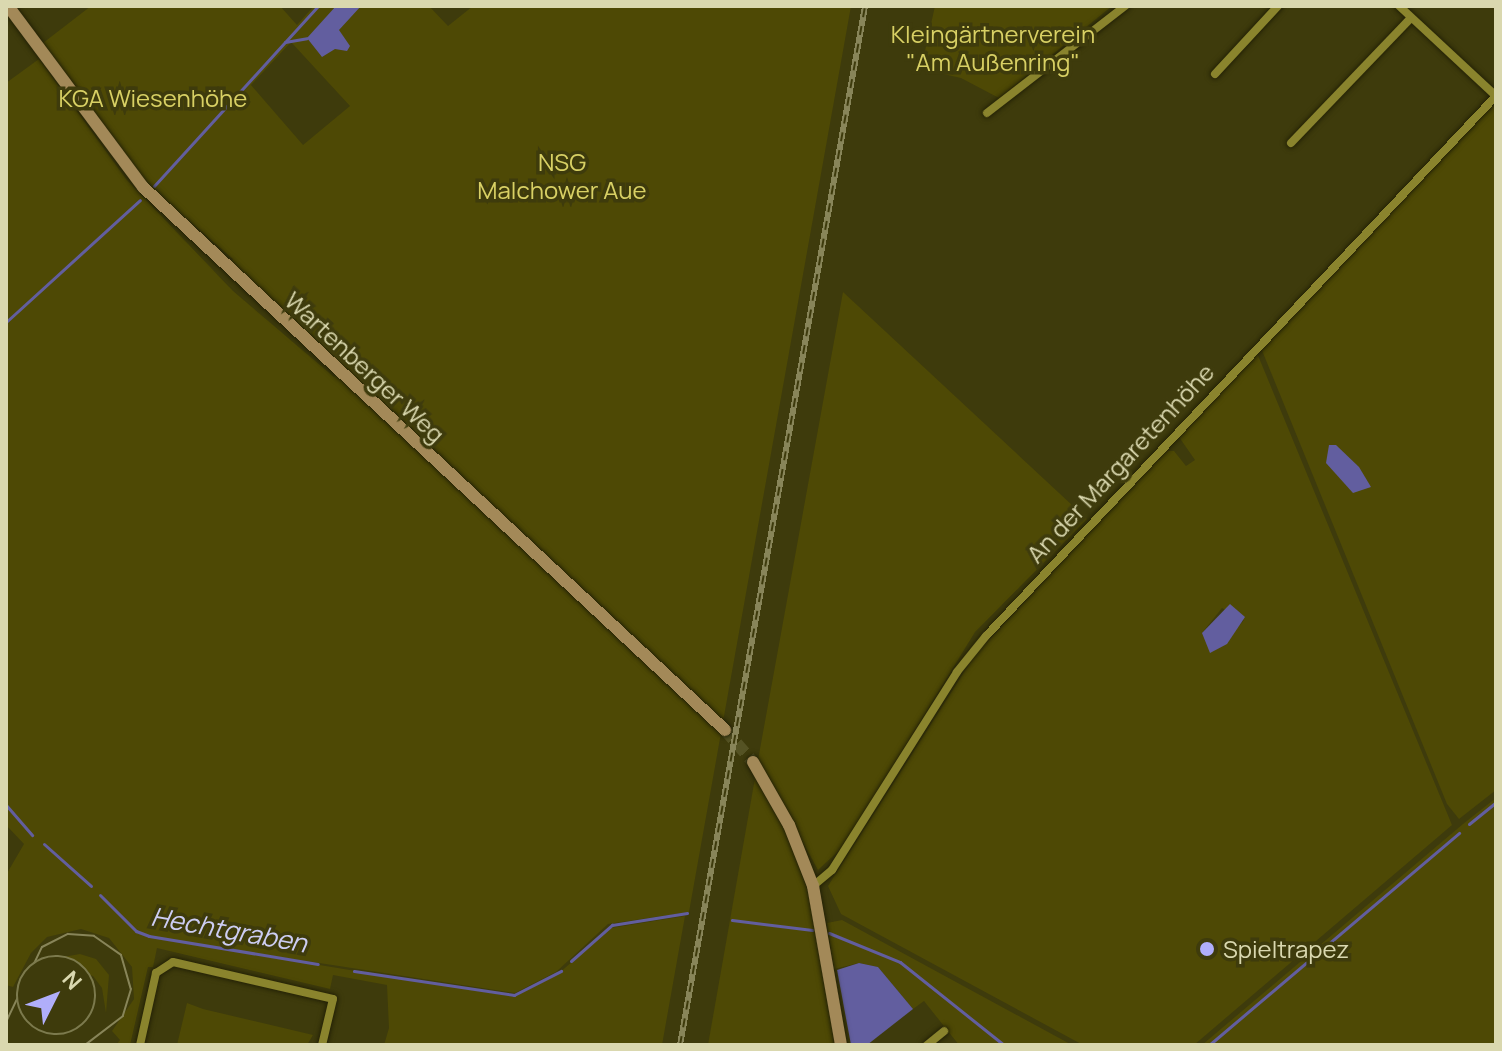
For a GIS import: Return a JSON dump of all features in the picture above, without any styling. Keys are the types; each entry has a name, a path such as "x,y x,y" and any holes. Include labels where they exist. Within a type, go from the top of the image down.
{"main road":[{"name":"Wartenberger Weg","path":"8,6 143,187 725,730"},
{"path":"753,762 789,825 813,886 841,1045"}],"street":[{"path":"987,113 1125,6"},
{"path":"1215,74 1278,6"},
{"path":"1399,6 1496,96"},
{"path":"1291,143 1411,18"},
{"name":"An der Margaretenhöhe","path":"813,886 832,870 957,672 986,636 1496,96"},
{"path":"140,1045 156,973 173,962 333,999 322,1045"},
{"path":"927,1045 944,1031"}],"green space":[{"path":"91,6 280,6 297,25 314,6 429,6 448,26 473,6 851,6 689,912 608,924 556,972 515,993 131,934 514,997 558,974 611,928 685,916 662,1045 384,1045 389,1028 387,985 333,975 330,989 157,948 153,967 148,967 130,1045 116,1045 120,1040 112,1031 134,999 132,967 109,938 81,929 47,937 30,955 16,955 16,981 13,987 6,985 6,875 24,844 6,825 6,83 39,59 126,179 233,291 334,377 343,368 230,263 233,259 149,186 43,43","holes":["291,42 350,106 303,145 251,85"]},
{"name":"Kleingärtnerverein \"Am Außenring\"","path":"935,6 1112,6 999,98 961,78 921,69"},
{"path":"1496,99 1496,790 1459,819 1447,804 1261,348"},
{"path":"843,292 1087,519 975,632 844,846 818,870 758,760"},
{"path":"1257,353 1452,825 1194,1045 1083,1045 841,914 828,886 975,655 1165,451 1174,451 1186,466 1195,460 1179,437","holes":["1222,608 1244,620 1238,627 1202,633"]},
{"path":"755,778 788,836 810,897 836,1045 708,1045"},
{"path":"1496,798 1496,1045 1202,1045 1463,824"},
{"path":"842,920 1072,1045 959,1045 924,1001 913,1009 878,967 859,963 834,969 827,923"},
{"path":"96,959 109,975 106,1013 102,988 96,980"},
{"path":"187,1003 313,1035 307,1045 177,1045"}],"shaded area":[{"path":"336,6 361,6 339,30 350,46 347,51 335,49 322,57 307,38"},
{"path":"1329,445 1336,445 1359,467 1371,487 1353,493 1326,463"},
{"path":"1230,604 1245,617 1227,644 1210,653 1202,633"},
{"path":"859,963 878,967 913,1009 867,1045 851,1045 837,970"}],"waterway":[{"path":"286,41 318,6"},
{"path":"154,186 285,42 307,38"},
{"path":"6,322 140,200"},
{"path":"1469,824 1496,802"},
{"name":"Hechtgraben","path":"6,805 32,835"},
{"path":"1209,1045 1459,833"},
{"name":"Hechtgraben","path":"44,844 91,886"},
{"name":"Hechtgraben","path":"100,895 136,931 149,936 318,964"},
{"name":"Hechtgraben","path":"571,961 612,925 687,913"},
{"name":"Hechtgraben","path":"732,920 812,930"},
{"name":"Hechtgraben","path":"829,933 900,962 1004,1045"},
{"name":"Hechtgraben","path":"354,971 514,995 561,971"}],"tunnel":[{"path":"725,730 753,762"}],"tram line":[{"path":"6,1022 42,947 68,934 94,936 121,955 131,989 123,1016 85,1045"}],"railway":[{"path":"680,1045 865,6"}],"place":[{"name":"Spieltrapez","path":"1207,949"}],"park label":[{"name":"KGA Wiesenhöhe","path":"153,98"},
{"name":"NSG Malchower Aue","path":"562,176"}]}
